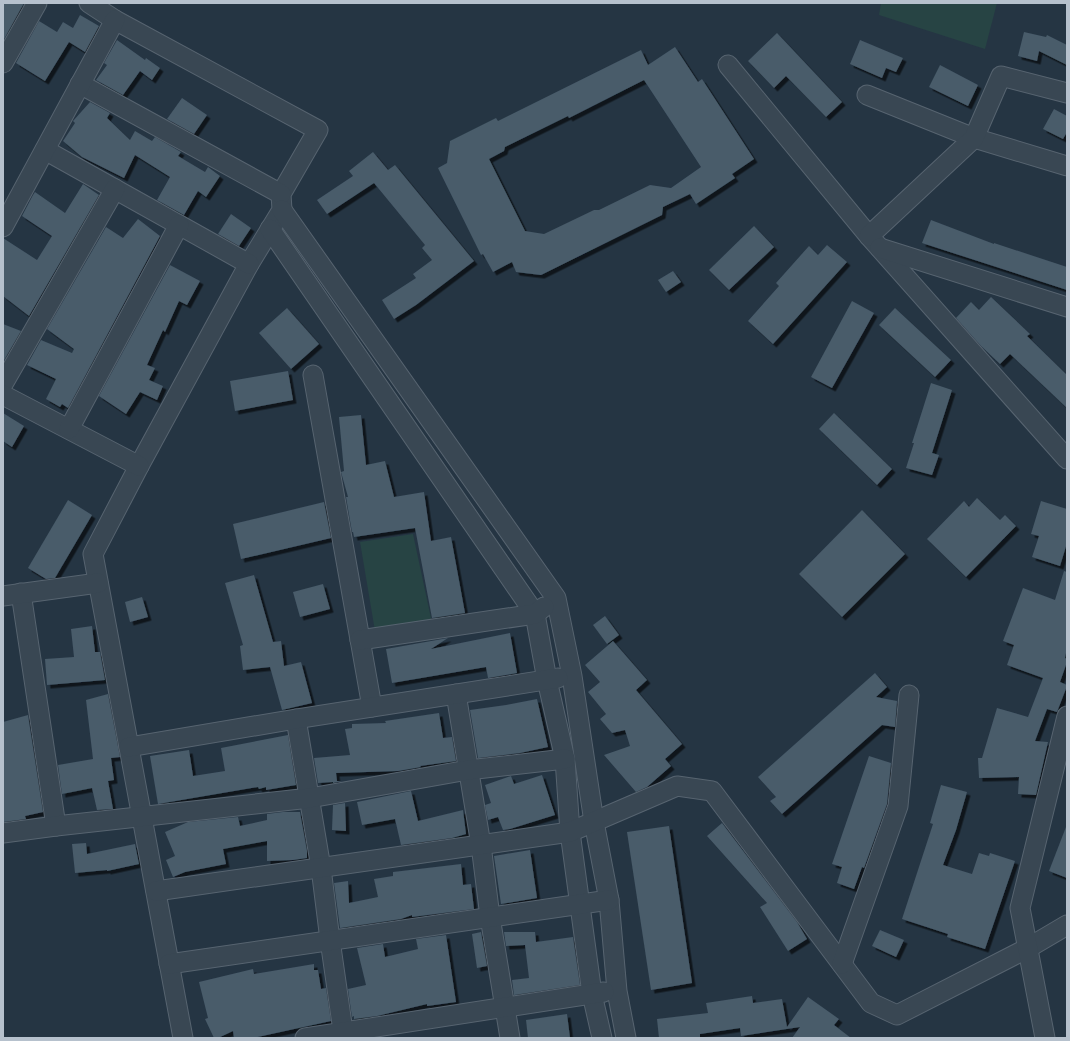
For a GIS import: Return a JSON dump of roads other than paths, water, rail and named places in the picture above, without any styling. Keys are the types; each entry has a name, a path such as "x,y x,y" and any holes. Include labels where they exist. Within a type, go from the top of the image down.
{"street":[{"path":"3,63 37,3"},
{"path":"89,3 115,20 318,130 281,202 270,229 249,264 93,554 183,1038"},
{"path":"3,227 115,20"},
{"path":"728,64 874,242 1067,459"},
{"path":"874,242 974,138 1001,76 1067,93"},
{"path":"80,84 281,202 556,598 572,676 594,822 609,900 617,991 626,1038"},
{"path":"867,95 974,138 1067,166"},
{"path":"45,150 249,264"},
{"path":"3,384 115,189"},
{"path":"69,429 179,225"},
{"path":"270,229 535,614 547,680 565,759 570,832 592,994 602,1038"},
{"path":"874,242 1067,307"},
{"path":"312,375 372,707"},
{"path":"3,395 139,466"},
{"path":"56,826 12,595 98,583"},
{"path":"360,640 535,614 556,598"},
{"path":"129,747 296,719 572,676"},
{"path":"456,694 481,845 490,917 510,1038"},
{"path":"842,964 898,806 909,695"},
{"path":"1045,1038 1020,908 1067,716"},
{"path":"296,719 321,868 344,1035"},
{"path":"3,833 310,798 468,770 565,759"},
{"path":"156,891 570,832 677,786 712,791 871,1003 897,1015 1028,948 1067,925"},
{"path":"169,964 609,900"},
{"path":"305,1038 344,1035 617,991"}]}
